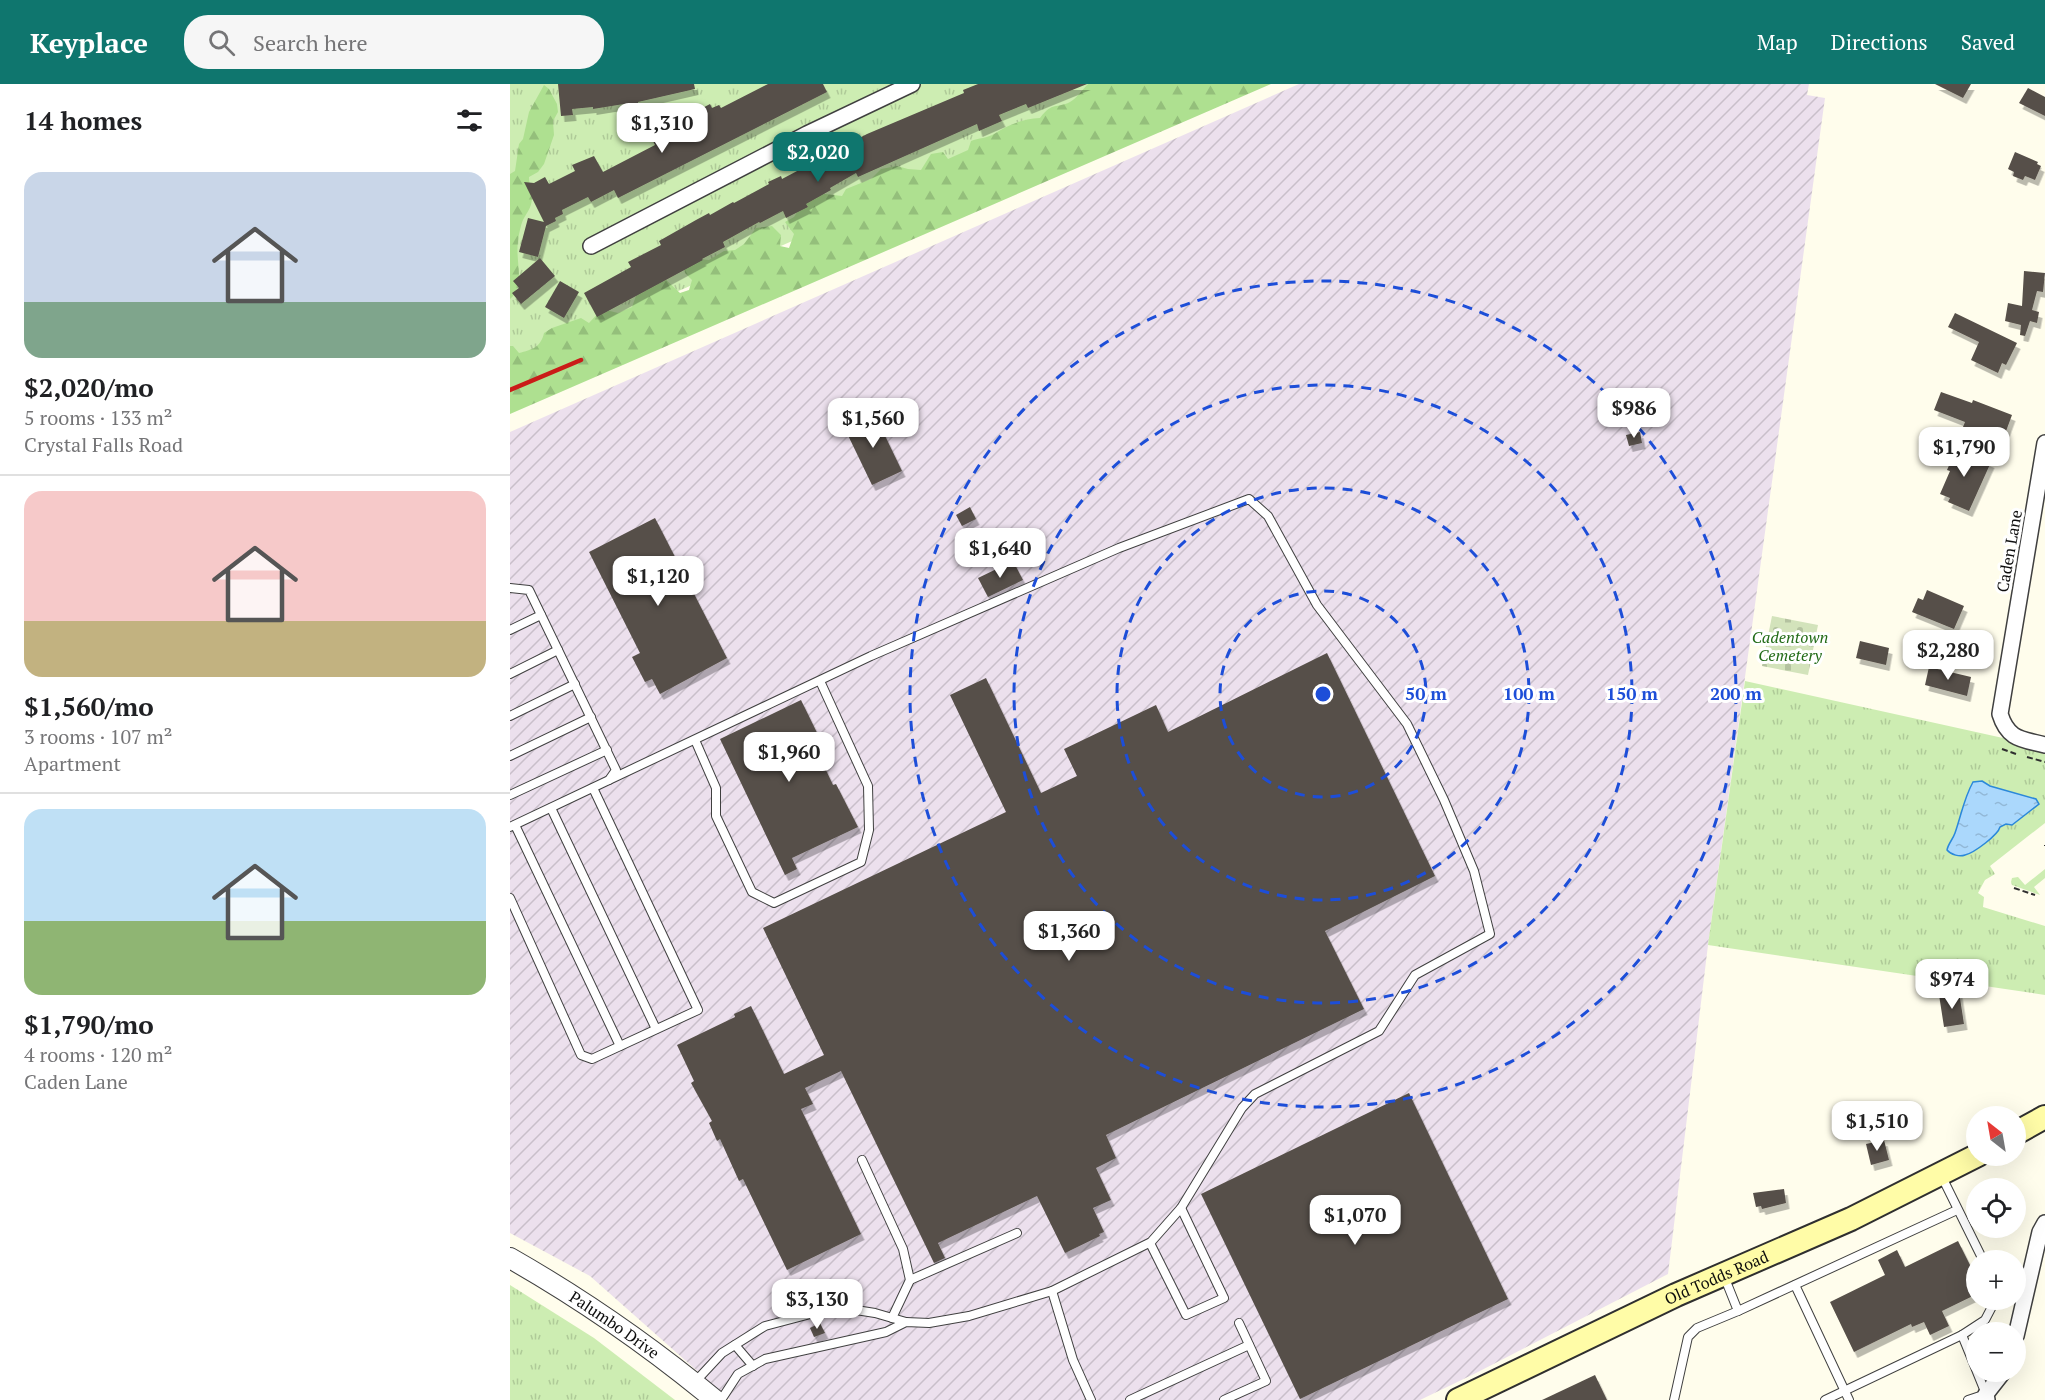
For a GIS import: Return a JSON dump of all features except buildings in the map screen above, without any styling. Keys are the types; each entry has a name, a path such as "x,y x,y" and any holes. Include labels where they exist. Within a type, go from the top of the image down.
{"main road":[{"path":"2026,1127 2045,1117"},
{"name":"Old Todds Road","path":"1458,1400 1666,1299 1851,1219 1966,1161"}],"street":[{"path":"591,246 807,134 912,84"},
{"name":"Caden Lane","path":"2045,443 2000,714 2004,726 2015,737 2045,745"},
{"path":"2019,1322 2040,1232 2045,1223"},
{"name":"Palumbo Drive","path":"510,1258 544,1277 635,1337 715,1400"},
{"path":"1987,1397 1997,1382"}],"lane":[{"path":"620,1046 512,826 820,681 1119,548 1249,499 1268,516 1317,605 1407,724 1444,800 1474,871 1490,934 1415,975 1379,1031 1255,1094 1242,1108 1181,1208 1150,1243 1052,1291 969,1316 929,1323 906,1322 837,1307 765,1326 722,1353 694,1383"},
{"path":"510,588 529,590 616,770 609,780"},
{"path":"510,630 541,615"},
{"path":"510,674 558,650"},
{"path":"695,740 716,788 716,816 752,892 774,903 784,899 861,862 868,830 868,786 820,681"},
{"path":"510,716 575,684"},
{"path":"510,756 591,717"},
{"path":"510,795 607,750"},
{"path":"510,898 581,1055 592,1059 698,1010 593,788"},
{"path":"551,807 656,1029"},
{"path":"862,1160 903,1249 910,1280 892,1318"},
{"path":"1941,1174 1978,1250"},
{"path":"1150,1243 1186,1315 1224,1298 1181,1208"},
{"path":"1674,1400 1688,1337 1697,1328 1957,1210"},
{"path":"910,1280 1017,1233"},
{"path":"1723,1274 1738,1311"},
{"path":"1795,1285 1849,1400"},
{"path":"1052,1291 1073,1360 1091,1400"},
{"path":"1826,1400 1962,1335 1985,1320 1990,1310"},
{"path":"721,1400 738,1374 765,1359 886,1332 906,1322"},
{"path":"1224,1400 1266,1381 1239,1323"},
{"path":"1962,1335 1987,1397 1968,1400"},
{"path":"735,1345 753,1366"},
{"path":"1130,1400 1249,1345"}],"path":[{"path":"2014,888 2035,895"}],"shaded area":[{"path":"1299,84 1809,84 1807,95 1825,98 1708,945 1668,1274 1420,1400 730,1400 590,1276 510,1233 510,432"}],"green space":[{"path":"510,84 1150,84 510,365"},
{"path":"1088,84 1271,84 510,414 510,346 513,346 519,353 528,351 538,345 544,333 552,328 581,318 589,323 602,309 618,313 632,307 637,293 663,277 680,293 689,290 692,280 685,273 684,267 698,259 709,260 724,251 735,250 744,244 756,228 772,226 781,235 780,246 789,248 794,234 785,222 794,217 801,206 817,193 842,196 846,189 871,179 881,169 897,166 921,170 931,154 943,152 948,159 968,150 971,141 992,135 1016,123 1040,118 1052,107 1073,100"},
{"path":"544,85 549,89 557,104 558,112 553,121 554,135 544,164 538,172 529,177 532,197 518,240 518,287 510,299 510,174 515,171 519,144 523,139 529,112"},
{"name":"Cadentown Cemetery","path":"1772,616 1818,625 1808,675 1762,666"},
{"path":"1745,681 2003,738 2023,748 2045,754 2045,823 1990,866 1995,874 1985,880 1978,893 1984,897 1983,907 2045,926 2045,995 1708,945"},
{"path":"2045,869 2045,878 2034,887 2040,895 2012,885 2012,878 2018,877 2025,885"},
{"path":"510,1285 594,1338 675,1400 510,1400"}],"water":[{"path":"1982,781 1990,786 2036,799 2039,804 2012,825 2006,824 2000,827 1990,839 1974,851 1958,856 1947,850 1948,846 1973,782"}],"railway":[{"path":"510,390 581,360"}]}
